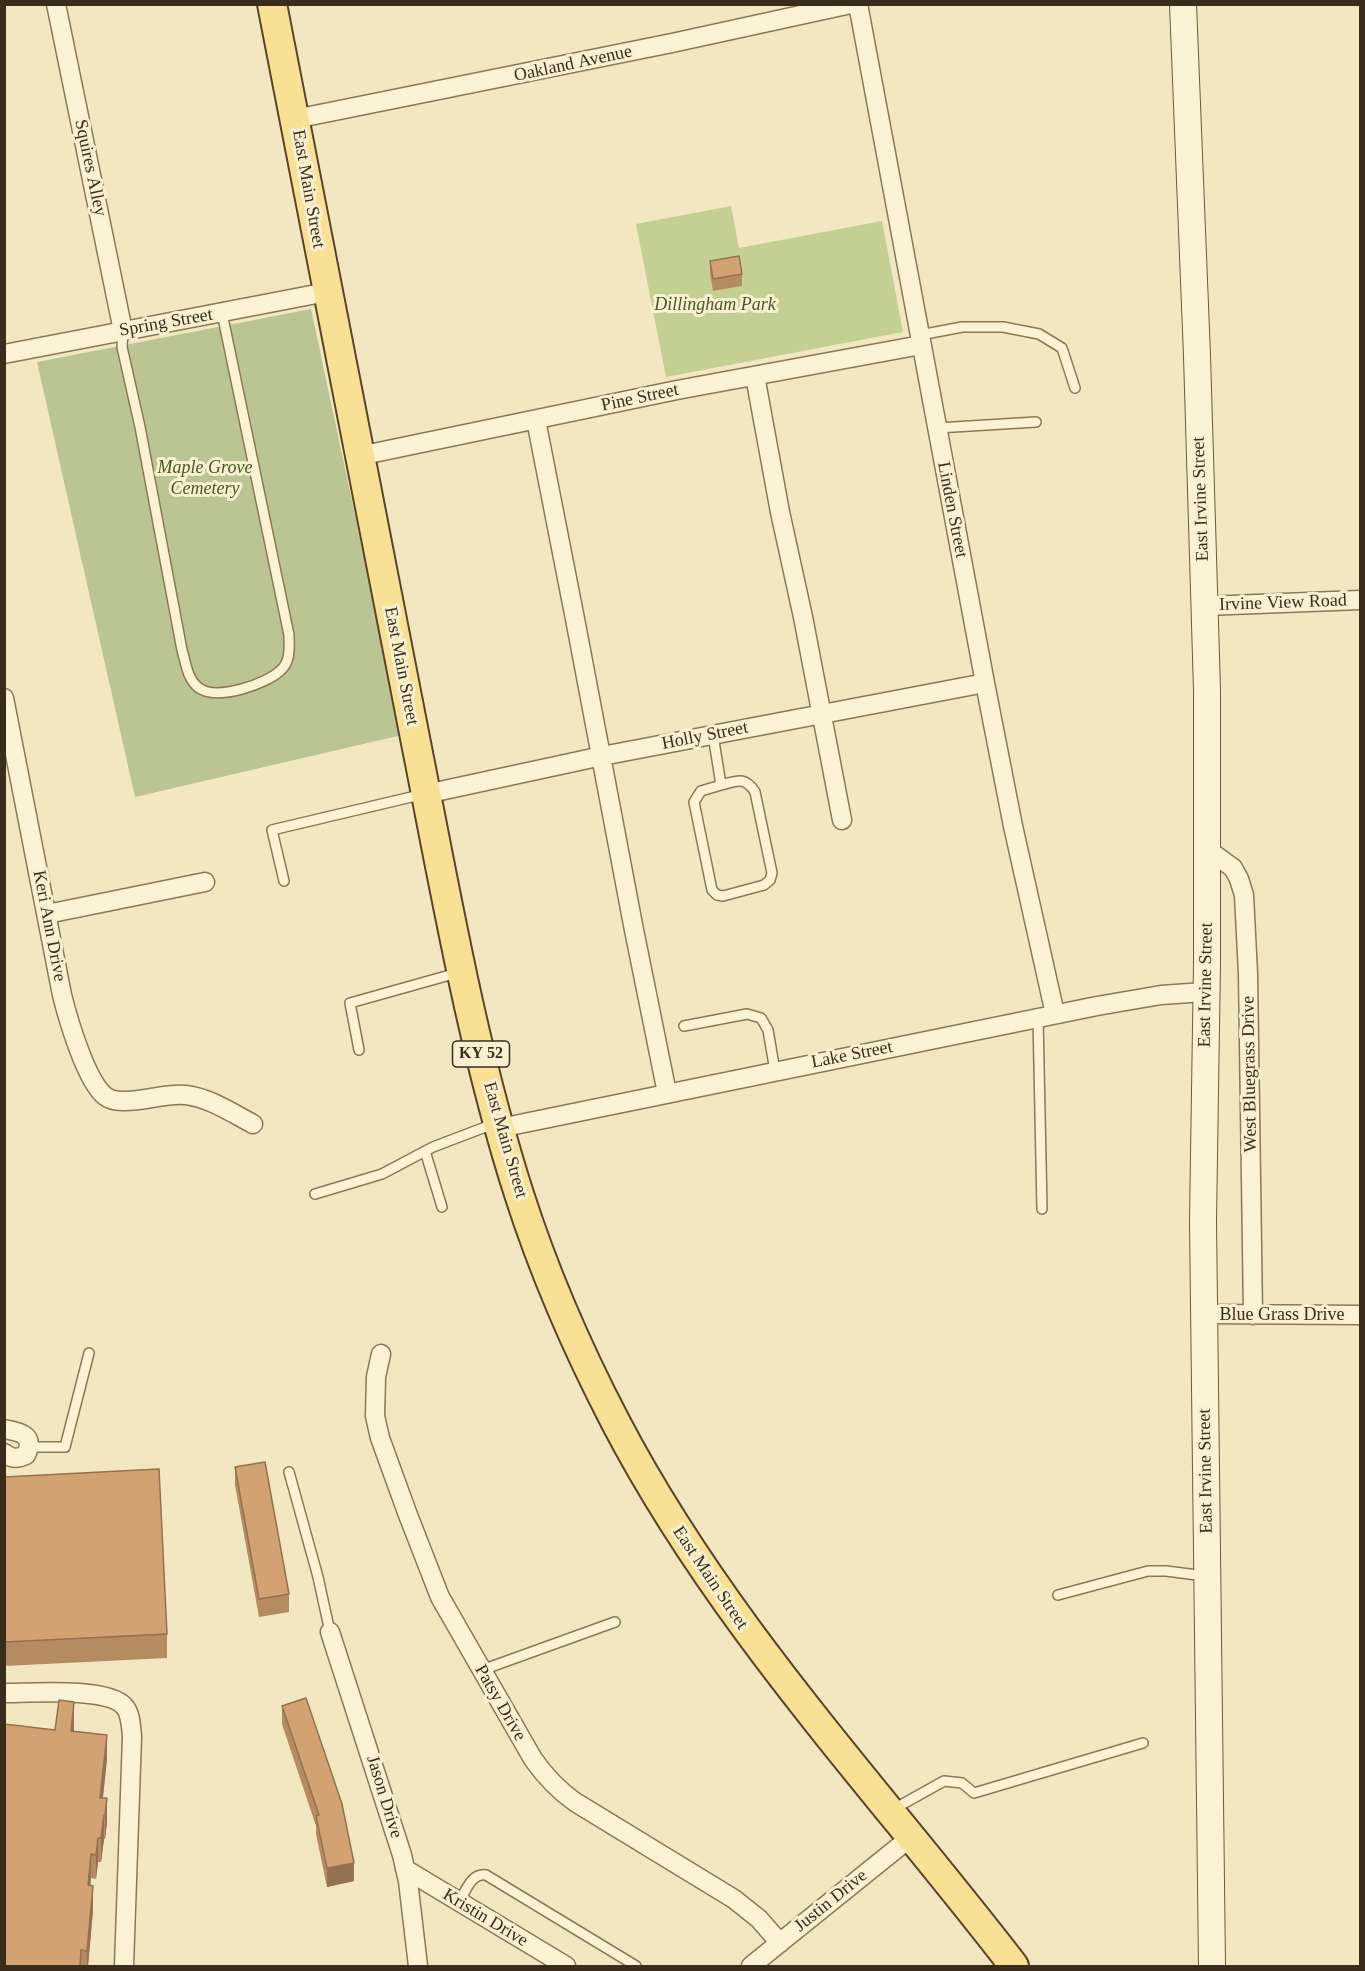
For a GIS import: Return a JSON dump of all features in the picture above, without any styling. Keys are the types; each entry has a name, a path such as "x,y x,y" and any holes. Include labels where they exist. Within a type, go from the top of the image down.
{"main road":[{"name":"East Main Street","path":"272,4 359,456 463,971 499,1125 519,1194 547,1273 585,1360 639,1467 689,1549 744,1629 1014,1966"}],"street":[{"name":"Squires Alley","path":"56,4 123,331"},
{"name":"Oakland Avenue","path":"295,119 661,46 851,4"},
{"name":"Linden Street","path":"858,4 1047,1016"},
{"name":"East Irvine Street","path":"1183,4 1205,606 1207,849 1204,1314 1212,1966"},
{"name":"Spring Street","path":"4,354 327,292"},
{"name":"Pine Street","path":"359,456 920,340"},
{"path":"755,375 842,820"},
{"path":"536,420 667,1093"},
{"name":"Irvine View Road","path":"1205,606 1360,600"},
{"name":"Holly Street","path":"426,794 602,756 985,683"},
{"name":"Keri Ann Drive","path":"4,698 11,769 47,914 68,1015 80,1052 95,1083 104,1095 113,1100 184,1095 201,1098 253,1124"},
{"name":"West Bluegrass Drive","path":"1207,849 1233,868 1244,895 1248,974 1253,1315"},
{"path":"47,914 205,882"},
{"name":"Lake Street","path":"499,1125 1047,1016 1161,995 1205,992"},
{"name":"Blue Grass Drive","path":"1204,1314 1360,1315"},
{"name":"Patsy Drive","path":"381,1354 374,1395 375,1416 380,1438 429,1570 454,1622 533,1759 559,1791 607,1823 734,1899 759,1919 780,1943"},
{"path":"4,1429 22,1432 29,1448 26,1455 19,1458 10,1458 4,1453"},
{"name":"Jason Drive","path":"330,1632 386,1801 405,1869 418,1966"},
{"path":"4,1694 106,1695 125,1706 129,1715 132,1737 124,1966"},
{"name":"Justin Drive","path":"752,1966 911,1837"},
{"name":"Kristin Drive","path":"405,1869 566,1966"}],"lane":[{"path":"123,331 122,347 140,426 182,650 189,676 200,689 216,692 237,691 261,683 282,669 290,654 289,635 222,313"},
{"path":"920,340 962,327 1004,327 1039,334 1062,348 1075,388"},
{"path":"937,428 1036,422"},
{"path":"713,735 721,784"},
{"path":"742,780 750,783 755,792 772,873 770,880 764,885 723,896 717,895 712,890 694,802 701,791 721,784 742,780"},
{"path":"284,880 272,830 426,794"},
{"path":"359,1050 350,1003 463,971"},
{"path":"684,1026 747,1014 761,1018 768,1030 775,1071"},
{"path":"1042,1209 1047,1016"},
{"path":"315,1194 382,1174 425,1151 499,1125"},
{"path":"425,1151 442,1207"},
{"path":"29,1448 65,1447 89,1353"},
{"path":"288,1472 318,1577 330,1632"},
{"path":"1058,1595 1148,1571 1166,1571 1207,1577"},
{"path":"482,1670 615,1623"},
{"path":"890,1811 944,1781 962,1783 974,1793 1143,1743"},
{"path":"459,1902 474,1877 480,1874 486,1875 636,1966"}],"green space":[{"name":"Dillingham Park","path":"731,206 739,248 882,221 903,332 666,377 636,224"},
{"name":"Maple Grove Cemetery","path":"311,309 402,735 135,797 37,362"}],"building":[{"path":"739,256 742,274 713,279 710,261"},
{"path":"265,1462 289,1594 259,1599 235,1467"},
{"path":"159,1469 167,1634 4,1642 4,1477"},
{"path":"306,1698 342,1804 354,1863 327,1868 316,1816 319,1815 282,1706"},
{"path":"59,1700 74,1702 71,1731 107,1735 100,1798 107,1798 101,1838 98,1838 96,1855 91,1854 88,1885 93,1886 87,1951 81,1950 80,1966 4,1966 4,1724 55,1730"}]}
